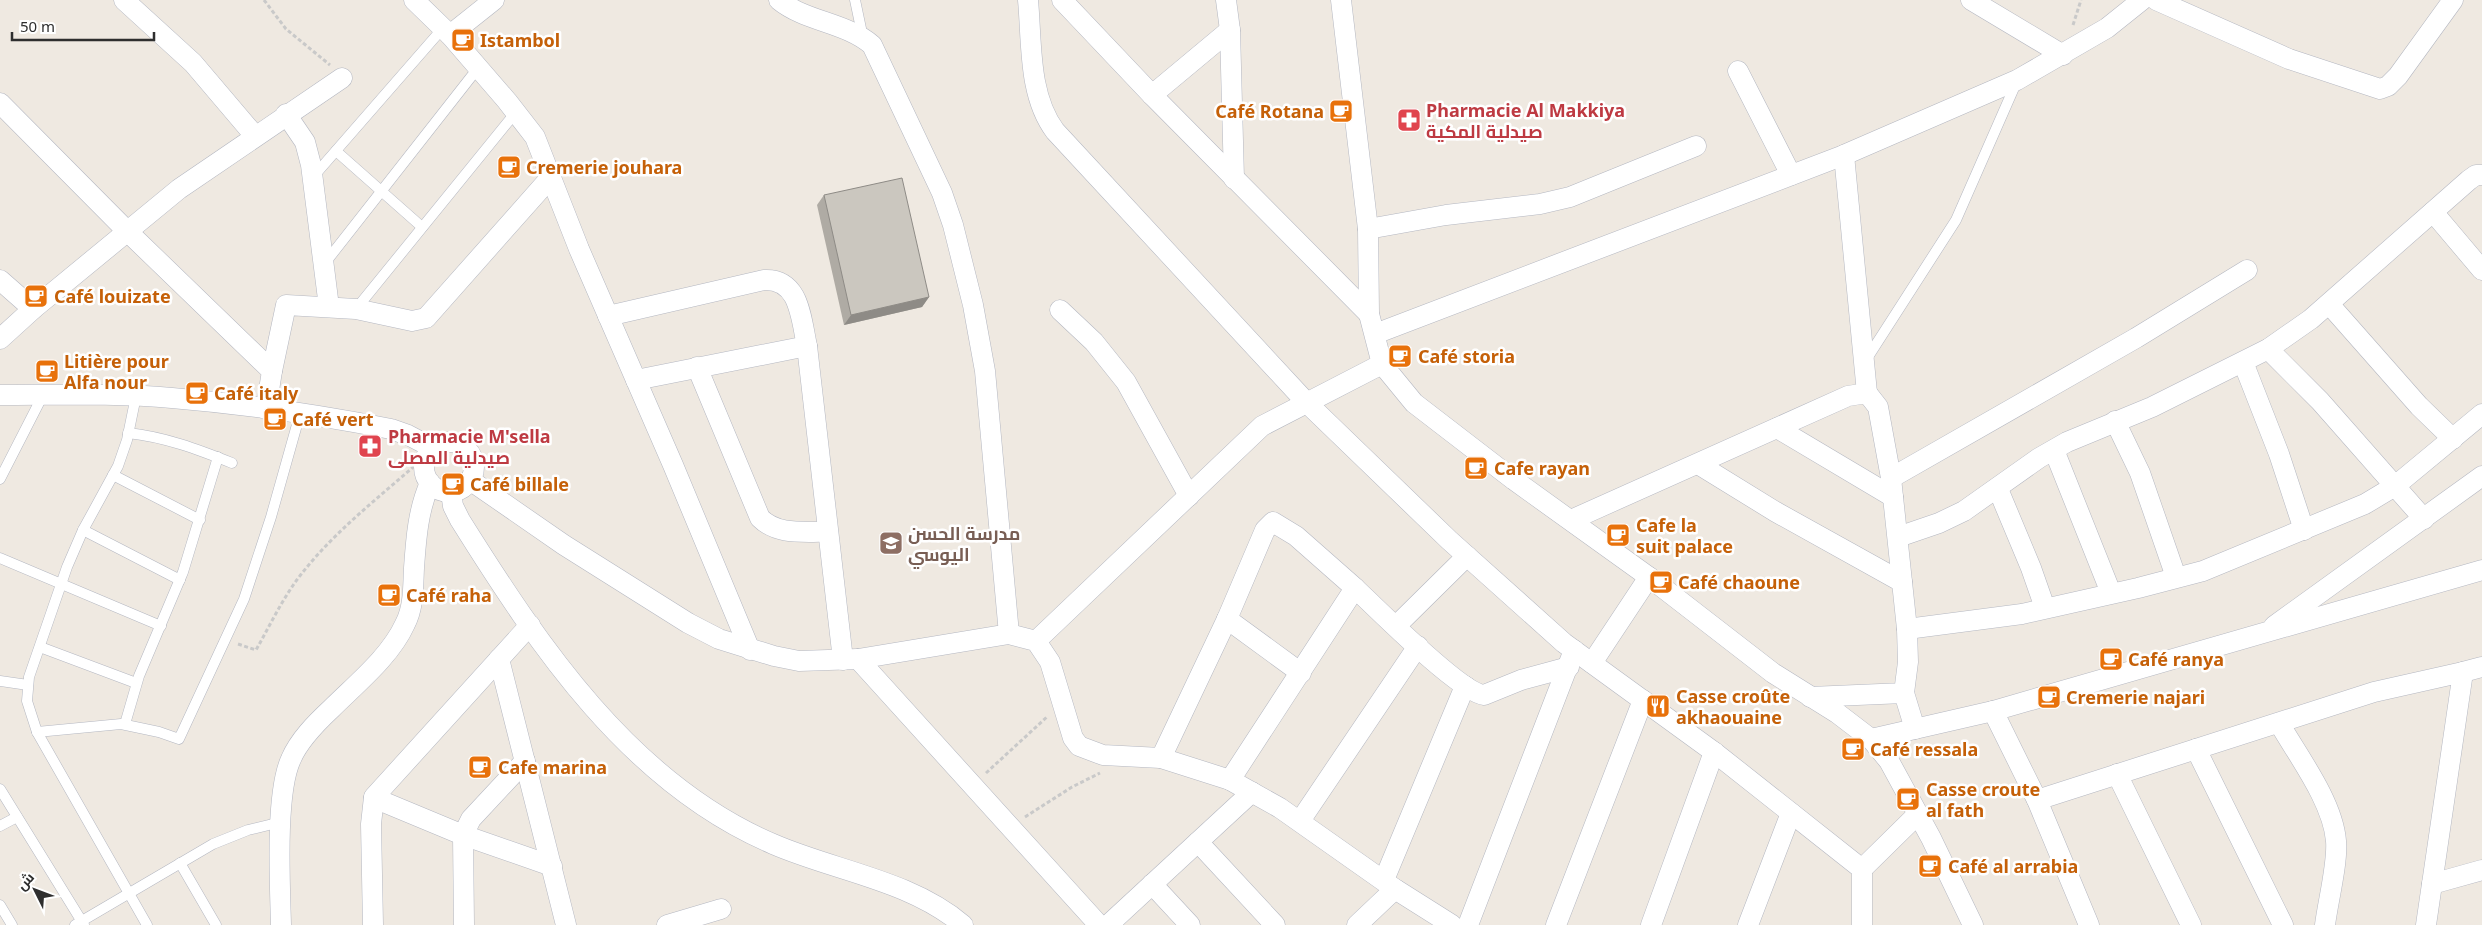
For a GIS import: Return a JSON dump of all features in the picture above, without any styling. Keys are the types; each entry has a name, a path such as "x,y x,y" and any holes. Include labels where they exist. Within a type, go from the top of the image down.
{"street":[{"path":"124,0 193,62 255,136"},
{"path":"414,0 447,31 535,137 608,316 750,650"},
{"path":"447,31 494,0"},
{"path":"779,0 795,11 863,38 878,52 894,94 942,193 963,261 985,371 1009,634"},
{"path":"1028,0 1034,67 1043,111 1047,121 1306,402 1571,658 1592,663 1714,752 1862,869"},
{"path":"1062,0 1234,179 1369,314"},
{"path":"1226,0 1230,30 1234,179"},
{"path":"1341,0 1368,229 1369,314 1382,364 1414,403 1649,577 1773,673 1871,740 1889,761 1918,814 1973,925"},
{"path":"1971,0 2064,55"},
{"path":"1375,334 1844,155 2017,80 2064,55 2107,28 2142,0"},
{"path":"2156,0 2289,59 2380,89 2388,86 2398,76 2453,0"},
{"path":"1152,95 1230,30"},
{"path":"1738,71 1791,175"},
{"path":"0,339 33,309 179,189 286,114 342,78"},
{"path":"0,103 127,232 272,372"},
{"path":"286,114 306,142 329,306"},
{"path":"1368,229 1446,215 1540,204 1570,197 1696,146"},
{"path":"1844,155 1867,393 1878,407 1892,488 1907,629 1908,662 1904,693 1915,729"},
{"path":"1898,537 1956,515 1998,489 2054,450 2152,407 2268,349 2303,326 2476,175 2482,175"},
{"path":"266,409 286,305 356,309 412,321 426,318 446,298 551,177"},
{"path":"2433,212 2482,270"},
{"path":"1892,488 2247,270"},
{"path":"0,280 33,309"},
{"path":"608,316 764,280 776,280 788,287 797,299 807,346 828,532 851,660 972,785 1099,925"},
{"path":"2330,304 2419,406 2453,439"},
{"path":"1060,310 1094,342 1126,382 1189,496"},
{"path":"636,380 807,346"},
{"path":"2268,349 2320,401 2424,519"},
{"path":"2243,362 2304,530"},
{"path":"1036,641 1262,426 1382,364"},
{"path":"697,367 760,518 770,527 781,530 828,532"},
{"path":"1571,520 1848,396 1867,393"},
{"path":"0,395 136,396 172,398 266,409 399,432 430,451"},
{"path":"1907,629 2022,614 2203,570 2365,504 2395,486 2482,414"},
{"path":"2115,422 2140,473 2176,577"},
{"path":"1777,428 1892,488"},
{"path":"447,443 462,446 472,458 474,466 470,480 458,490 450,492 443,491 430,483 424,469 430,451 447,443"},
{"path":"2054,450 2111,593"},
{"path":"1698,464 1784,517 1902,582"},
{"path":"2262,635 2482,476"},
{"path":"470,480 646,599 719,639 750,650 799,661 851,660 1009,634 1036,641 1050,662 1073,738 1079,746 1103,755 1161,758 1199,768 1230,780 1300,821 1452,925"},
{"path":"281,925 282,822 285,776 295,751 320,719 388,650 405,625 413,598 419,517 430,483"},
{"path":"1998,489 2031,568 2045,608"},
{"path":"450,492 453,506 460,520 530,625 591,705 640,756 684,792 724,818 772,844 911,893 947,911 963,925"},
{"path":"1161,758 1227,619 1265,530 1273,522 1296,536 1418,646 1474,692 1484,695 1571,658"},
{"path":"1396,626 1467,556"},
{"path":"1871,740 1993,711 2262,635 2482,570"},
{"path":"1592,663 1649,577"},
{"path":"1230,780 1355,588"},
{"path":"1227,619 1301,673"},
{"path":"373,925 371,824 374,798 530,625"},
{"path":"1300,821 1418,646"},
{"path":"1468,925 1571,658"},
{"path":"499,659 566,925"},
{"path":"2037,800 2374,692 2472,670 2426,925"},
{"path":"1357,925 1390,884 1465,686"},
{"path":"1810,697 1904,693"},
{"path":"1556,925 1643,700"},
{"path":"1993,711 2037,800 2088,925"},
{"path":"2279,723 2323,800 2334,827 2337,842 2325,925"},
{"path":"2196,749 2283,925"},
{"path":"1651,925 1714,752"},
{"path":"464,925 462,835 472,819 525,761"},
{"path":"2117,774 2191,925"},
{"path":"1108,925 1252,792"},
{"path":"374,798 462,835 552,866"},
{"path":"1748,925 1791,813"},
{"path":"1862,925 1862,869 1918,814"},
{"path":"1198,842 1275,925"},
{"path":"2432,884 2482,870"},
{"path":"1152,884 1190,925"},
{"path":"667,925 721,909"}],"lane":[{"path":"855,0 863,38"},
{"path":"312,178 447,31"},
{"path":"323,265 380,190 478,68"},
{"path":"1864,362 1956,220 2017,80"},
{"path":"356,309 516,112"},
{"path":"336,151 422,227"},
{"path":"0,479 43,395"},
{"path":"136,396 118,466 83,530 61,585 28,685 27,701 36,732 147,925"},
{"path":"36,732 113,723 159,732 179,739 241,606 260,552 300,414"},
{"path":"128,433 166,439 232,462"},
{"path":"125,724 136,683 180,580 218,457"},
{"path":"113,475 200,520"},
{"path":"83,530 180,580"},
{"path":"0,558 161,626"},
{"path":"40,647 136,683"},
{"path":"0,681 28,685"},
{"path":"0,789 80,924 180,863 226,838 282,822"},
{"path":"0,826 17,817"},
{"path":"180,863 216,925"},
{"path":"0,905 12,925"}],"path":[{"path":"264,0 286,28 324,59 342,78"},
{"path":"225,640 256,650 295,582 316,557 368,506 430,451"},
{"path":"972,785 1063,703"},
{"path":"1010,827 1072,787 1107,770"}],"building":[{"path":"902,178 929,297 851,315 824,195"}],"place":[{"name":"Istambol","path":"463,40"},
{"name":"Café Rotana","path":"1341,111"},
{"name":"Pharmacie Al Makkiya صيدلية المكية","path":"1409,120"},
{"name":"Cremerie jouhara","path":"509,167"},
{"name":"Café louizate","path":"36,296"},
{"name":"Café storia","path":"1400,356"},
{"name":"Litière pour Alfa nour","path":"47,371"},
{"name":"Café italy","path":"197,393"},
{"name":"Café vert","path":"275,419"},
{"name":"Pharmacie M'sella صيدلية المصلى","path":"370,446"},
{"name":"Cafe rayan","path":"1476,468"},
{"name":"Café billale","path":"453,484"},
{"name":"Cafe la suit palace","path":"1618,535"},
{"name":"مدرسة الحسن اليوسي","path":"891,543"},
{"name":"Café chaoune","path":"1661,582"},
{"name":"Café raha","path":"389,595"},
{"name":"Café ranya","path":"2111,659"},
{"name":"Cremerie najari","path":"2049,697"},
{"name":"Casse croûte akhaouaine","path":"1658,706"},
{"name":"Café ressala","path":"1853,749"},
{"name":"Cafe marina","path":"480,767"},
{"name":"Casse croute al fath","path":"1908,799"},
{"name":"Café al arrabia","path":"1930,866"}]}
